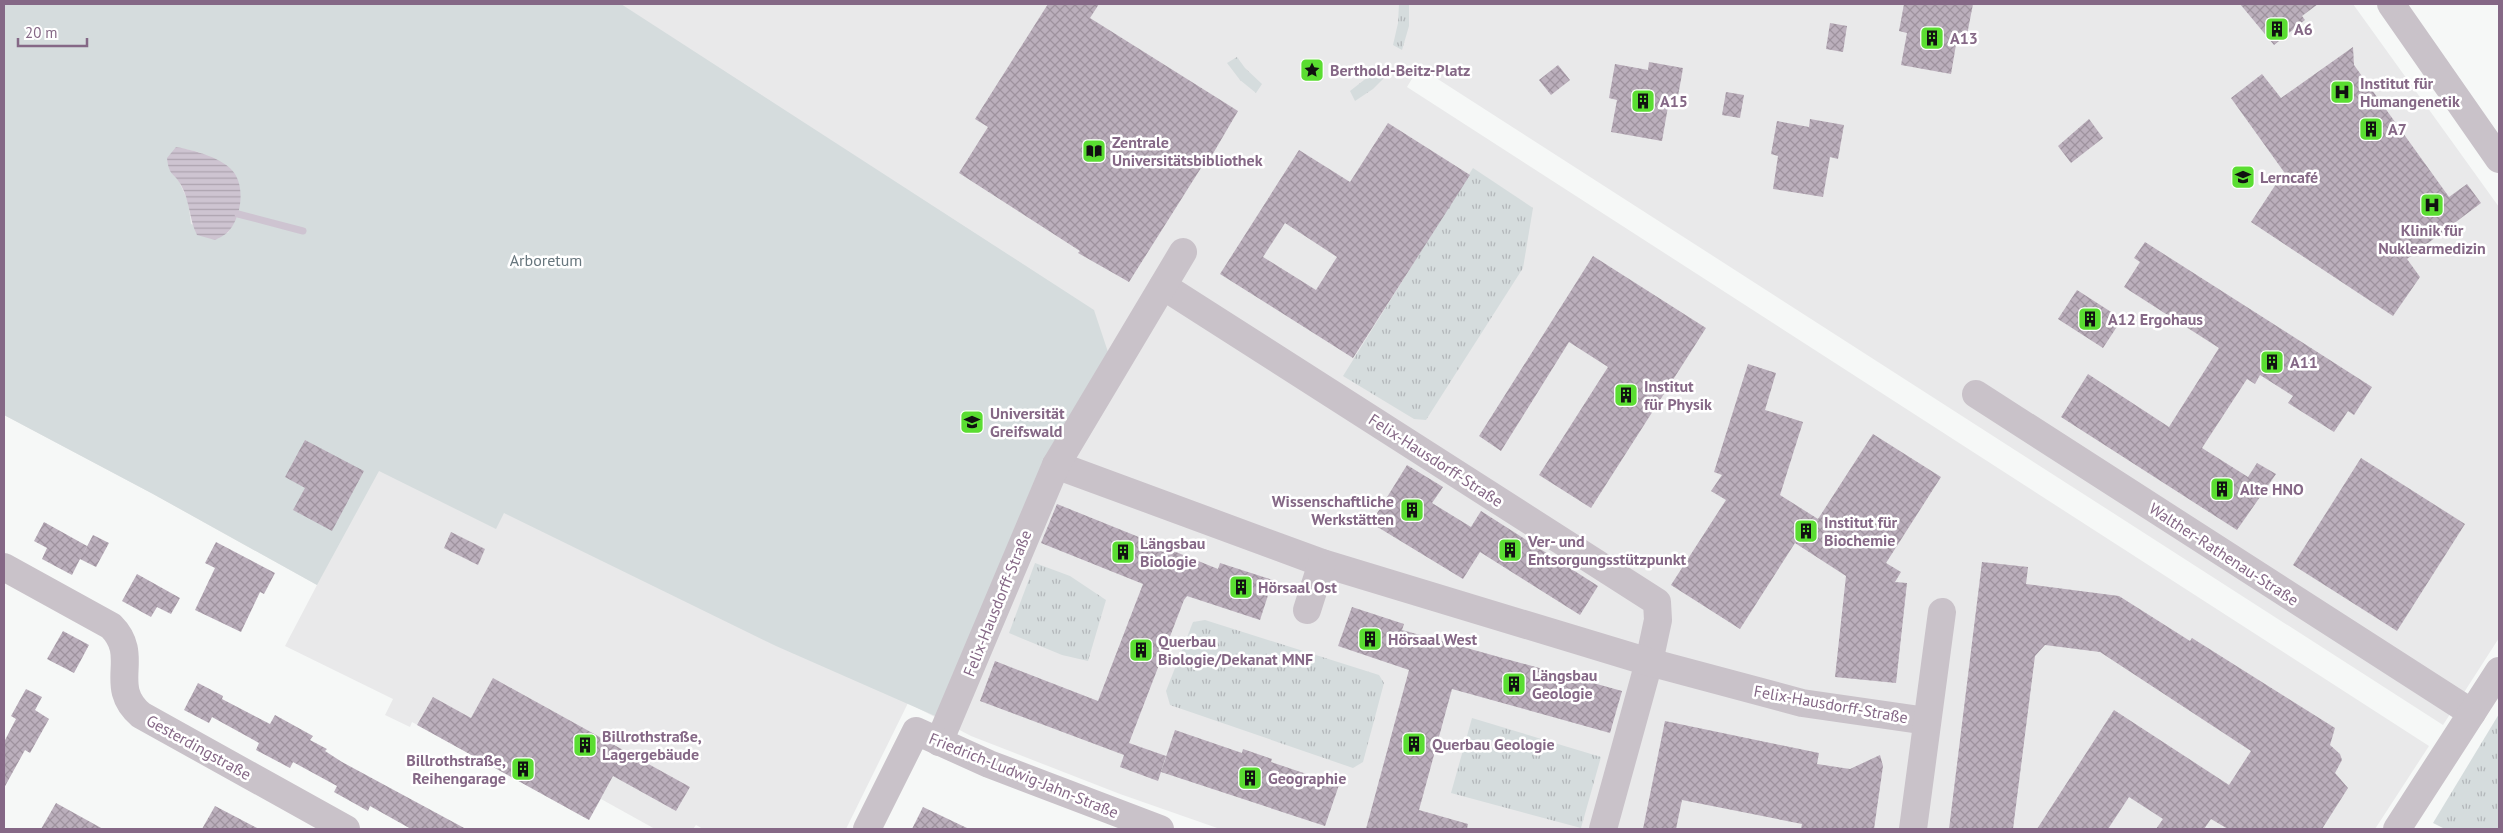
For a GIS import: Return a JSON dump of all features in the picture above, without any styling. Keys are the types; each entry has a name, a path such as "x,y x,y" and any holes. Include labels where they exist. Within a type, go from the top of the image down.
{"street":[{"path":"2391,4 2497,152"},
{"name":"Felix-Hausdorff-Straße","path":"866,829 928,736 1056,465 1183,252"},
{"name":"Felix-Hausdorff-Straße","path":"1163,286 1657,602 1658,620 1649,662 1603,829"},
{"name":"Walther-Rathenau-Straße","path":"1976,394 2472,713"},
{"name":"Felix-Hausdorff-Straße","path":"1056,465 1322,563 1649,662 1802,703 1927,721"},
{"path":"1307,610 1322,563"},
{"name":"Gesterdingstraße","path":"4,567 111,626 118,633 124,642 127,656 124,687 127,700 141,715 346,829"},
{"name":"Felix-Hausdorff-Straße","path":"1912,829 1942,612"},
{"path":"2397,829 2499,671"},
{"name":"Friedrich-Ludwig-Jahn-Straße","path":"928,736 989,764 1160,829"}],"shaded area":[{"name":"Universität Greifswald","path":"4,4 2353,4 2499,207 2499,638 2443,725 1419,67 1407,87 2429,746 2375,829 1220,829 1120,794 971,736 908,703 846,829 703,829 696,825 693,829 655,829 601,799 589,820 412,722 410,727 385,715 393,699 285,646 317,585 153,494 4,415"},
{"path":"176,147 200,153 224,163 235,174 238,181 241,196 239,212 228,232 215,240 197,235 194,229 184,191 170,171 168,164 167,158"}],"green space":[{"name":"Arboretum","path":"4,4 621,4 1094,310 1110,358 942,719 776,646 504,513 496,529 379,471 317,585 153,494 4,415","holes":["176,147 198,152 218,161 238,214 228,233 191,224 188,201 180,184"]},
{"path":"1399,4 1409,4 1409,26 1402,50 1393,45 1398,23"},
{"path":"1237,57 1245,68 1262,84 1256,93 1240,80 1227,63"},
{"path":"1378,69 1387,75 1373,89 1355,101 1350,91"},
{"path":"1473,168 1533,208 1523,268 1426,420 1414,419 1343,376"},
{"path":"1035,563 1070,576 1106,600 1088,661 1062,655 1009,633"},
{"path":"1205,620 1379,675 1384,683 1363,762 1353,768 1170,705 1166,691 1193,622"},
{"path":"2499,714 2499,829 2445,829 2433,823"},
{"path":"1472,718 1601,757 1581,828 1451,793"}],"building":[{"name":"Zentrale Universitätsbibliothek","path":"1048,4 1099,4 1090,18 1238,111 1208,162 1206,160 1129,282 1078,253 1080,251 959,173 988,127 975,119"},
{"name":"A13","path":"1904,4 1973,4 1967,35 1958,33 1951,74 1901,65 1907,33 1899,31"},
{"name":"A6","path":"2240,4 2318,4 2302,16 2305,20 2274,45"},
{"path":"1830,23 1847,26 1843,52 1826,49"},
{"path":"2353,47 2354,65 2449,197 2467,184 2481,203 2407,259 2420,277 2393,316 2251,222 2284,172 2231,98 2262,74 2281,98"},
{"name":"A15","path":"1649,62 1683,68 1677,102 1669,101 1662,141 1611,132 1617,100 1609,98 1615,64 1648,70"},
{"path":"1558,65 1570,80 1551,95 1539,80"},
{"path":"1726,92 1744,95 1740,118 1722,115"},
{"path":"1810,119 1844,125 1838,159 1830,157 1823,197 1773,189 1778,156 1771,154 1777,121 1809,127"},
{"path":"2089,119 2103,138 2071,163 2058,146"},
{"path":"1388,123 1470,175 1353,358 1220,274 1299,150 1350,182","holes":["1285,223 1337,257 1316,290 1263,257"]},
{"name":"A11","path":"2145,242 2372,387 2354,415 2348,411 2334,432 2288,403 2293,396 2260,375 2255,384 2247,379 2202,448 2248,477 2257,463 2276,474 2237,530 2061,417 2088,374 2169,427 2219,348 2124,287 2140,262 2134,258"},
{"name":"Institut für Physik","path":"1593,256 1706,328 1591,508 1539,475 1608,367 1569,342 1501,451 1479,436"},
{"name":"A12 Ergohaus","path":"2077,290 2122,319 2103,348 2058,319"},
{"name":"Institut für Biochemie","path":"1748,364 1776,373 1765,410 1803,422 1780,495 1818,519 1873,434 1941,477 1886,563 1901,572 1895,582 1907,583 1896,683 1835,677 1846,576 1795,543 1740,629 1671,585 1726,500 1711,491 1722,475 1714,472"},
{"path":"305,440 364,471 332,531 293,510 305,488 285,477"},
{"path":"2361,458 2465,524 2397,631 2293,565"},
{"path":"1407,465 1443,487 1432,503 1471,527 1481,511 1598,586 1580,615 1480,552 1463,579 1371,523"},
{"path":"1057,504 1218,569 1220,563 1273,580 1260,620 1187,596 1184,600 1129,743 1166,756 1158,781 1120,767 1124,755 980,701 995,661 1098,701 1143,584 1041,543"},
{"path":"44,522 87,546 82,556 93,535 109,543 96,567 80,559 72,575 42,559 47,548 34,541"},
{"path":"451,532 485,549 478,565 444,548"},
{"path":"216,542 275,573 264,594 260,592 241,632 195,610 215,568 205,563"},
{"path":"1982,562 2028,567 2026,584 2119,596 2190,641 2192,638 2335,728 2330,745 2340,754 2342,760 2335,773 2348,788 2322,829 2228,829 2211,819 2204,829 2156,829 2163,819 2129,797 2108,829 2037,829 2114,710 2229,785 2251,751 2100,652 2045,645 2035,656 2013,829 1949,829"},
{"path":"137,574 180,598 171,614 157,607 151,617 122,601"},
{"path":"1352,607 1404,624 1402,630 1622,691 1610,733 1452,689 1419,810 1468,824 1467,829 1366,829 1409,670 1338,646"},
{"path":"63,631 89,645 74,673 47,659"},
{"path":"493,678 690,787 676,811 613,776 589,820 417,725 433,697 471,718"},
{"path":"198,683 223,696 222,699 270,724 275,715 313,736 310,740 327,749 325,751 342,762 466,829 411,829 370,806 368,811 334,792 337,786 293,762 290,768 256,750 259,743 212,717 209,723 184,710"},
{"path":"26,689 42,697 35,710 49,719 30,753 25,750 4,788 4,742 16,719 11,716"},
{"path":"1665,721 1819,753 1817,764 1850,769 1880,755 1883,766 1874,829 1801,829 1802,824 1682,800 1676,829 1643,829"},
{"name":"Geographie","path":"1175,730 1242,753 1243,749 1272,759 1271,762 1339,785 1325,826 1161,772"},
{"path":"56,803 103,829 41,829"},
{"path":"215,806 259,829 202,829"},
{"path":"923,807 969,829 912,829"}],"waterway":[{"path":"238,214 303,231"}],"place":[{"name":"A6","path":"2277,29"},
{"name":"A13","path":"1932,38"},
{"name":"Berthold-Beitz-Platz","path":"1312,70"},
{"name":"Institut für Humangenetik","path":"2342,92"},
{"name":"A15","path":"1643,101"},
{"name":"A7","path":"2371,129"},
{"name":"Zentrale Universitätsbibliothek","path":"1094,151"},
{"name":"Lerncafé","path":"2243,177"},
{"name":"Klinik für Nuklearmedizin","path":"2432,205"},
{"name":"A12 Ergohaus","path":"2090,319"},
{"name":"A11","path":"2272,362"},
{"name":"Institut für Physik","path":"1626,395"},
{"name":"Universität Greifswald","path":"972,422"},
{"name":"Alte HNO","path":"2222,489"},
{"name":"Wissenschaftliche Werkstätten","path":"1412,510"},
{"name":"Institut für Biochemie","path":"1806,531"},
{"name":"Ver- und Entsorgungsstützpunkt","path":"1510,550"},
{"name":"Längsbau Biologie","path":"1123,552"},
{"name":"Hörsaal Ost","path":"1241,587"},
{"name":"Hörsaal West","path":"1370,639"},
{"name":"Querbau Biologie/Dekanat MNF","path":"1141,650"},
{"name":"Längsbau Geologie","path":"1514,684"},
{"name":"Querbau Geologie","path":"1414,744"},
{"name":"Billrothstraße, Lagergebäude","path":"585,745"},
{"name":"Billrothstraße, Reihengarage","path":"523,769"},
{"name":"Geographie","path":"1250,778"}]}
